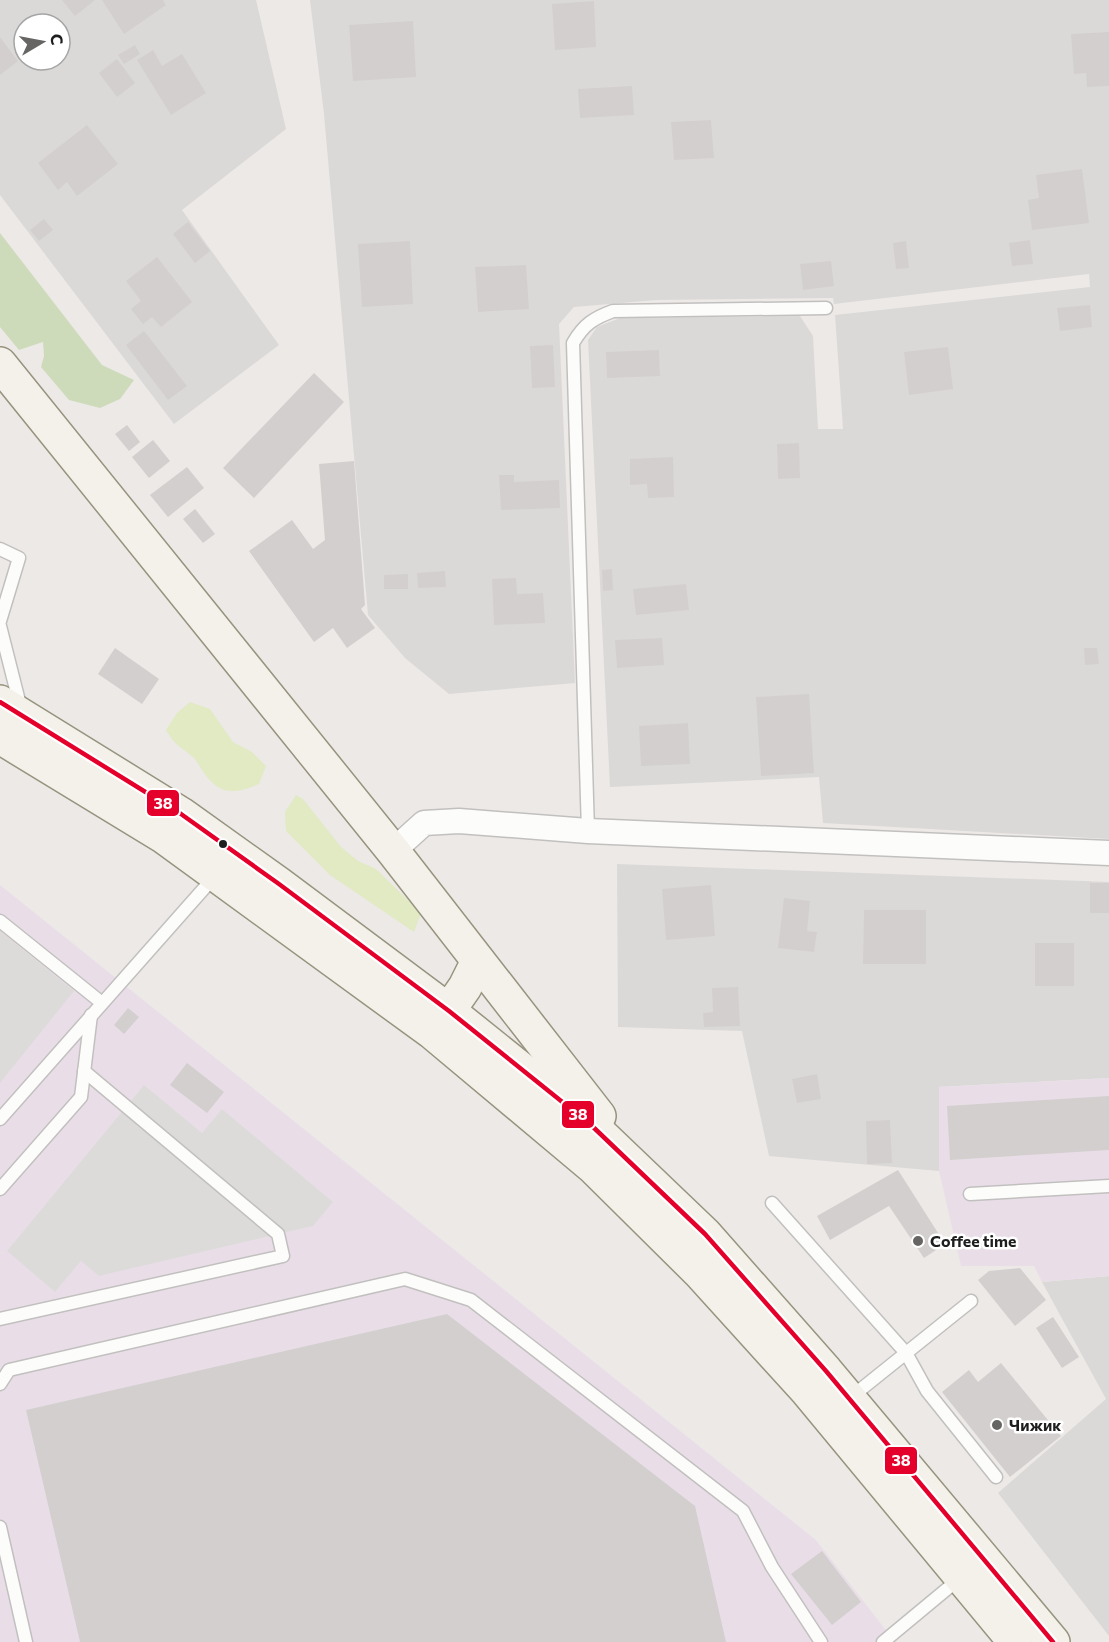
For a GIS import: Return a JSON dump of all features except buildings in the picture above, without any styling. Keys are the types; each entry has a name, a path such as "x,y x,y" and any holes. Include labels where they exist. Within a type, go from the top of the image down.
{"main road":[{"path":"0,364 393,851 564,1069 643,1175"},
{"path":"11,707 181,814 441,1022 699,1272 972,1568 1053,1642"},
{"path":"0,737 164,837 216,875 441,1022 591,1125 705,1234 849,1399 972,1568 1015,1642"},
{"path":"441,1022 478,961"}],"street":[{"path":"393,851 424,824 459,821 588,831 1109,853"}],"lane":[{"path":"588,831 573,343 581,329 592,319 614,311 826,308"},
{"path":"0,549 19,558 0,621"},
{"path":"0,626 11,707"},
{"path":"0,1119 216,875"},
{"path":"0,921 102,1003"},
{"path":"0,1189 81,1097 91,1015"},
{"path":"0,1319 283,1256 278,1234 84,1071"},
{"path":"970,1194 1109,1186"},
{"path":"772,1203 906,1353 927,1391 996,1477"},
{"path":"0,1384 9,1370 405,1279 471,1299 743,1511 772,1567 821,1642"},
{"path":"849,1399 971,1300"},
{"path":"0,1527 26,1642"},
{"path":"883,1642 972,1568"}],"shaded area":[{"path":"0,0 256,0 286,129 182,210 279,345 174,424 0,195"},
{"path":"310,0 1109,0 1109,839 823,823 819,777 610,787 588,340 597,327 620,318 800,316 813,336 818,429 843,429 835,315 1090,287 1089,274 834,304 833,298 656,300 574,307 559,324 575,683 449,694 405,658 368,615 324,114"},
{"path":"617,864 1109,882 1109,1078 939,1087 939,1171 769,1156 742,1031 618,1027"},
{"path":"0,885 816,1540 895,1642 0,1642"},
{"path":"0,931 74,991 0,1083"},
{"path":"1109,1078 1109,1276 1042,1282 1034,1266 961,1266 939,1171 939,1087"},
{"path":"144,1085 202,1133 222,1109 333,1202 313,1226 99,1276 81,1261 55,1292 7,1251"},
{"path":"1109,1276 1109,1636 998,1493 1106,1399 1042,1282"}],"green space":[{"path":"0,233 102,365 134,380 120,399 100,408 69,400 41,367 44,356 43,342 19,350 0,327"},
{"path":"190,702 210,709 233,742 252,752 266,766 259,784 236,791 222,789 210,780 193,757 178,746 166,730 177,713"},
{"path":"296,795 303,799 341,847 358,861 376,869 421,913 414,932 330,875 286,831 285,812"}],"transit line":[{"name":"38","path":"0,702 181,814 279,884 449,1011 591,1125 705,1234 826,1371 1053,1642"}],"place":[{"name":"Coffee time","path":"918,1241"},
{"name":"Чижик","path":"997,1425"}]}
